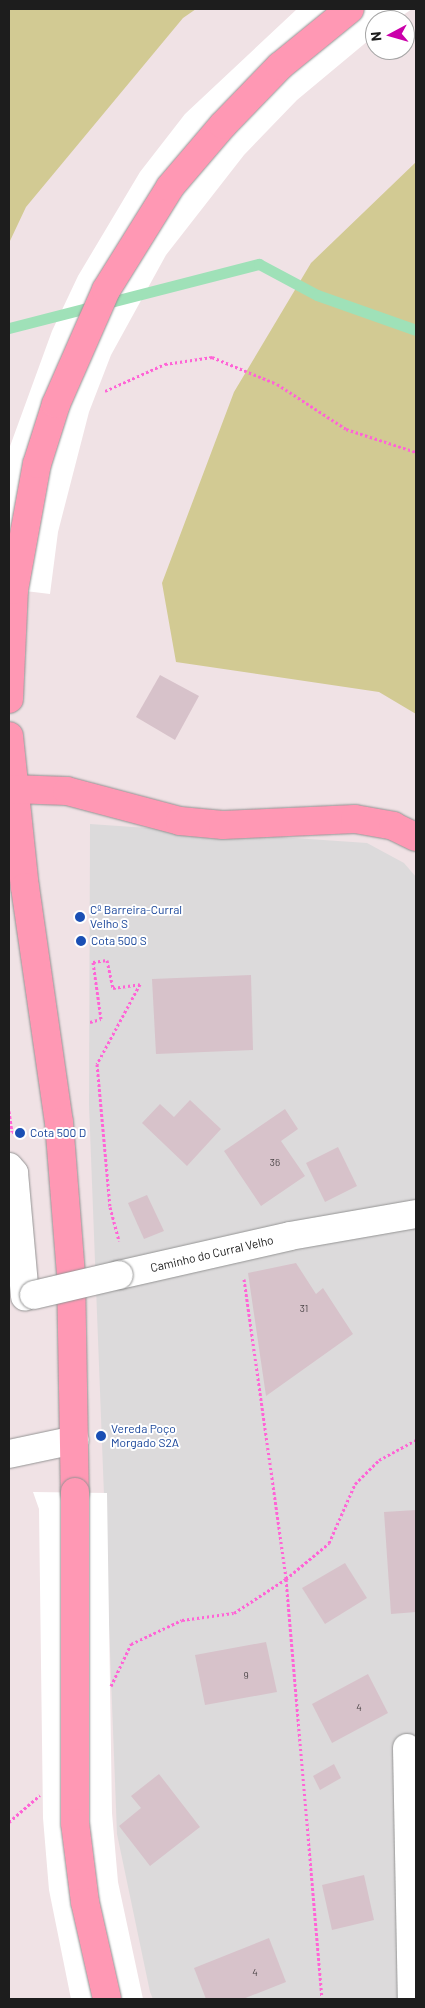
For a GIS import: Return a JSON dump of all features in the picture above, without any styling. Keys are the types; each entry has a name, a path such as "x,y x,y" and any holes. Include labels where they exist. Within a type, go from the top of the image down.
{"main road":[{"path":"9,699 14,590 37,464 62,387 106,290 170,188 223,125 280,66 350,9"},
{"path":"9,736 13,789 59,1122 71,1273 75,1440 75,1823 85,1902 107,1999"},
{"path":"13,789 67,791 180,821 223,825 355,819 393,826 416,836"}],"street":[{"path":"9,1167 14,1173 12,1195 23,1297"},
{"name":"Caminho do Curral Velho","path":"23,1297 240,1247 416,1214"},
{"path":"9,1454 75,1440"},
{"path":"406,1748 412,1999"}],"path":[{"path":"105,391 165,364 212,357 277,384 346,429 416,452"},
{"path":"90,1022 101,1019 93,962 107,960 113,988 140,984 97,1064 110,1207 123,1274"},
{"path":"9,1110 12,1132 18,1131"},
{"path":"240,1247 286,1579 322,1999"},
{"path":"110,1688 131,1644 182,1620 234,1613 286,1579 329,1543 355,1484 379,1460 416,1440"},
{"path":"9,1822 42,1793"}],"shaded area":[{"path":"9,9 196,9 183,18 26,207 9,243"},
{"path":"416,162 416,714 379,692 176,662 162,583 234,392 311,263"},
{"path":"90,824 367,843 404,863 416,877 416,1999 153,1999 150,1992 117,1834 89,1105"}],"pier":[{"path":"297,9 412,9 365,10 365,43 297,100 244,155 166,255 111,355 89,412 58,532 50,594 9,589 9,449 52,331 78,276 140,172 185,114"},
{"path":"33,1492 107,1493 112,1813 118,1882 143,1999 71,1999 49,1890 43,1818 39,1509"}],"building":[{"path":"160,675 199,696 175,740 136,717"},
{"path":"251,975 253,1050 156,1054 152,979"},
{"path":"190,1100 221,1129 187,1166 142,1123 160,1104 174,1117"},
{"path":"285,1109 298,1129 281,1141 305,1176 261,1206 224,1151"},
{"path":"338,1147 357,1186 325,1202 306,1163"},
{"path":"147,1195 164,1231 144,1239 128,1203"},
{"path":"296,1263 316,1294 323,1288 353,1334 266,1396 248,1273"},
{"path":"416,1510 416,1612 391,1614 384,1512"},
{"path":"345,1563 367,1598 325,1624 302,1588"},
{"path":"266,1642 277,1692 205,1705 195,1655"},
{"path":"368,1674 388,1713 332,1743 312,1704"},
{"path":"334,1764 341,1778 320,1790 313,1776"},
{"path":"159,1774 200,1827 150,1866 119,1826 141,1808 131,1796"},
{"path":"364,1875 374,1920 332,1930 322,1885"},
{"path":"269,1938 286,1982 243,1999 206,1999 194,1968"}],"waterway":[{"path":"9,328 259,264 317,295 416,330"}],"place":[{"name":"Cº Barreira-Curral Velho S","path":"80,917"},
{"name":"Cota 500 S","path":"81,941"},
{"name":"Cota 500 D","path":"20,1133"},
{"name":"Vereda Poço Morgado S2A","path":"101,1436"}]}
